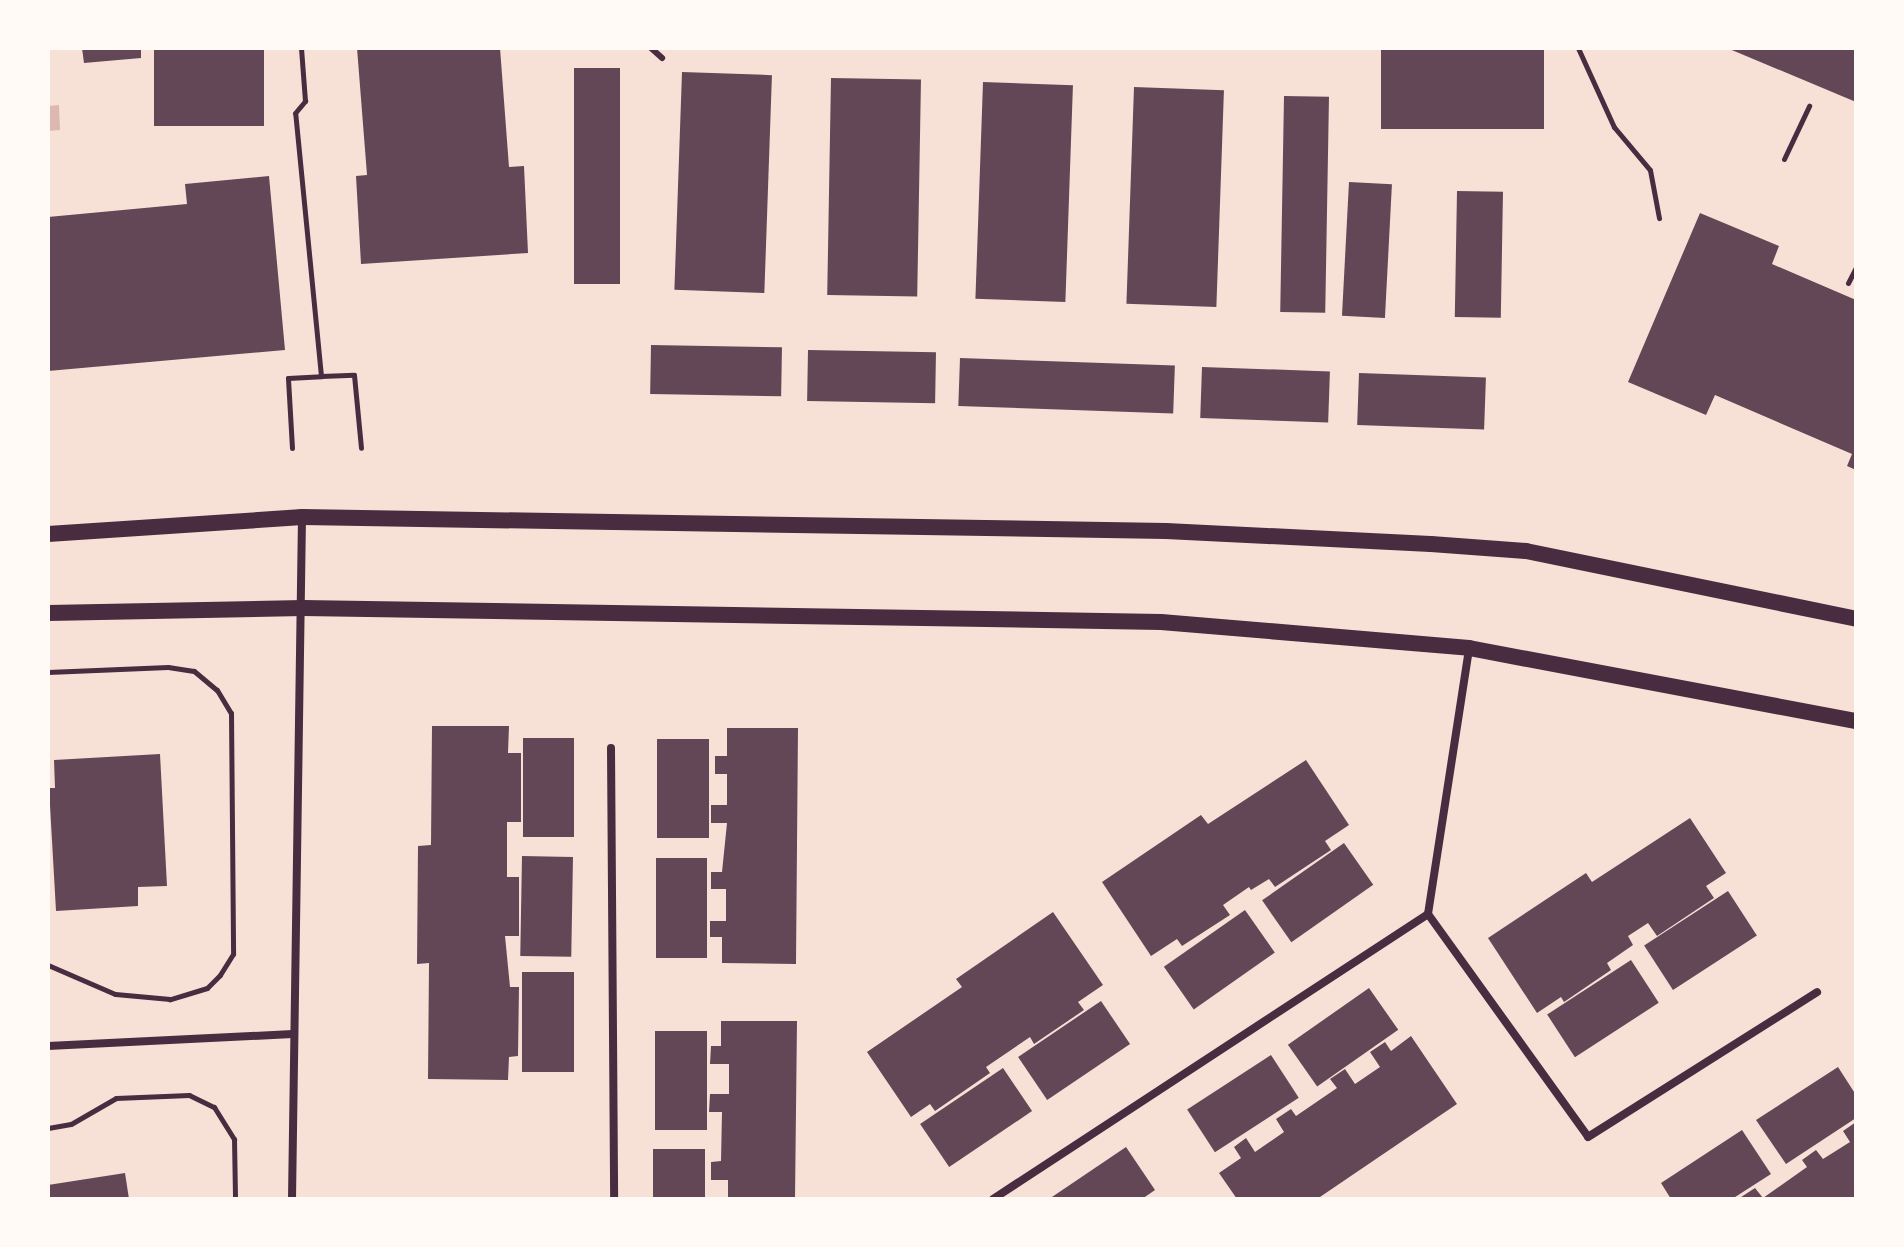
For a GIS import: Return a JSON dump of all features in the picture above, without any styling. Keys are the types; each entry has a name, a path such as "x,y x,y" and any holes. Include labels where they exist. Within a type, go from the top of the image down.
{"main road":[{"path":"48,534 302,517 1166,531 1526,551 1856,619"},
{"path":"48,613 303,608 1161,622 1469,648 1856,721"}],"street":[{"path":"292,1199 302,517"},
{"path":"1469,648 1428,914 1588,1137 1817,992"},
{"path":"611,748 614,1199"},
{"path":"993,1199 1428,914"},
{"path":"48,1046 293,1034"}],"lane":[{"path":"651,48 662,58"}],"path":[{"path":"301,48 305,101 295,113 321,376"},
{"path":"1578,48 1614,127 1650,170 1659,218"},
{"path":"1784,159 1809,106"},
{"path":"1848,283 1856,267"},
{"path":"292,448 288,378 354,375 361,448"},
{"path":"48,672 168,667 194,671 217,690 231,713 233,933 233,954 220,975 207,988 170,999 115,994 48,965"},
{"path":"48,1128 71,1124 116,1098 189,1095 214,1107 234,1139 235,1199"}],"shaded area":[{"path":"48,96 49,106 59,105 60,130 48,131"}],"building":[{"path":"82,48 141,48 141,58 84,63"},
{"path":"154,48 264,48 264,126 154,126"},
{"path":"357,48 500,48 509,167 524,166 528,253 361,264 356,176 367,175"},
{"path":"1381,48 1544,48 1544,129 1381,129"},
{"path":"1727,48 1856,48 1856,102"},
{"path":"574,68 620,68 620,284 574,284"},
{"path":"682,72 772,75 764,293 674,290"},
{"path":"831,78 921,80 917,297 827,295"},
{"path":"983,82 1073,85 1065,302 975,299"},
{"path":"1134,87 1224,90 1216,307 1126,304"},
{"path":"1284,96 1329,97 1325,313 1280,312"},
{"path":"269,176 285,350 48,371 48,217 187,204 185,184"},
{"path":"1349,182 1392,184 1385,318 1342,316"},
{"path":"1457,191 1503,192 1501,318 1455,317"},
{"path":"1700,213 1779,246 1772,264 1856,300 1856,470 1847,466 1852,454 1715,395 1706,415 1628,382"},
{"path":"651,345 782,347 781,396 650,394"},
{"path":"808,350 936,352 935,403 807,401"},
{"path":"960,358 1175,366 1173,413 958,406"},
{"path":"1202,367 1330,371 1328,422 1200,418"},
{"path":"1359,373 1486,377 1484,429 1357,425"},
{"path":"432,726 509,726 508,753 521,753 521,822 507,822 507,877 519,877 519,936 505,936 510,987 519,987 518,1056 509,1057 508,1080 428,1079 429,963 417,964 418,846 431,845"},
{"path":"727,728 798,728 796,964 722,963 722,937 710,937 710,921 726,921 726,889 711,889 711,872 722,872 727,823 711,823 711,805 727,805 727,774 715,774 715,756 727,756"},
{"path":"523,738 574,738 574,837 523,837"},
{"path":"657,739 709,739 709,838 657,838"},
{"path":"160,754 167,886 138,887 138,906 56,911 49,788 55,788 54,760"},
{"path":"1306,760 1349,825 1325,841 1331,850 1275,887 1269,879 1251,890 1249,887 1223,905 1230,915 1182,946 1177,939 1151,956 1102,882 1201,815 1208,824"},
{"path":"1690,818 1726,873 1706,886 1714,898 1657,936 1648,923 1628,936 1633,945 1607,963 1611,970 1564,1002 1561,997 1537,1013 1488,938 1586,873 1592,882"},
{"path":"1344,843 1373,885 1291,942 1262,900"},
{"path":"522,856 573,857 571,957 520,956"},
{"path":"656,858 707,858 707,958 656,958"},
{"path":"1728,891 1757,935 1673,990 1644,945"},
{"path":"1245,910 1275,953 1194,1009 1164,967"},
{"path":"1053,912 1103,985 1078,1002 1084,1010 1034,1044 1030,1037 986,1067 990,1073 935,1111 930,1104 911,1117 867,1052 962,987 956,979"},
{"path":"1631,960 1659,1003 1575,1057 1547,1014"},
{"path":"522,972 574,972 574,1072 522,1072"},
{"path":"1369,988 1398,1030 1317,1087 1288,1045"},
{"path":"1101,1001 1130,1044 1047,1100 1018,1057"},
{"path":"721,1021 797,1021 795,1199 728,1199 728,1180 711,1180 711,1162 721,1161 722,1112 709,1112 710,1094 729,1094 729,1064 710,1064 711,1046 721,1046"},
{"path":"655,1031 707,1031 707,1130 655,1130"},
{"path":"1411,1036 1457,1104 1317,1199 1237,1199 1219,1173 1241,1158 1234,1147 1246,1138 1255,1152 1284,1132 1276,1119 1291,1109 1296,1116 1337,1088 1330,1079 1345,1069 1355,1084 1380,1067 1370,1052 1385,1042 1391,1051"},
{"path":"1271,1055 1299,1098 1215,1152 1187,1109"},
{"path":"1838,1067 1856,1095 1856,1118 1786,1164 1756,1120"},
{"path":"1003,1068 1032,1111 949,1167 920,1124"},
{"path":"1856,1122 1856,1199 1738,1199 1755,1188 1763,1198 1807,1167 1802,1160 1816,1150 1823,1159 1850,1142 1843,1131"},
{"path":"1742,1130 1771,1174 1732,1199 1671,1199 1661,1183"},
{"path":"1126,1147 1155,1190 1142,1199 1049,1199"},
{"path":"653,1149 705,1149 705,1199 653,1199"},
{"path":"125,1173 129,1199 50,1199 48,1185"}]}
